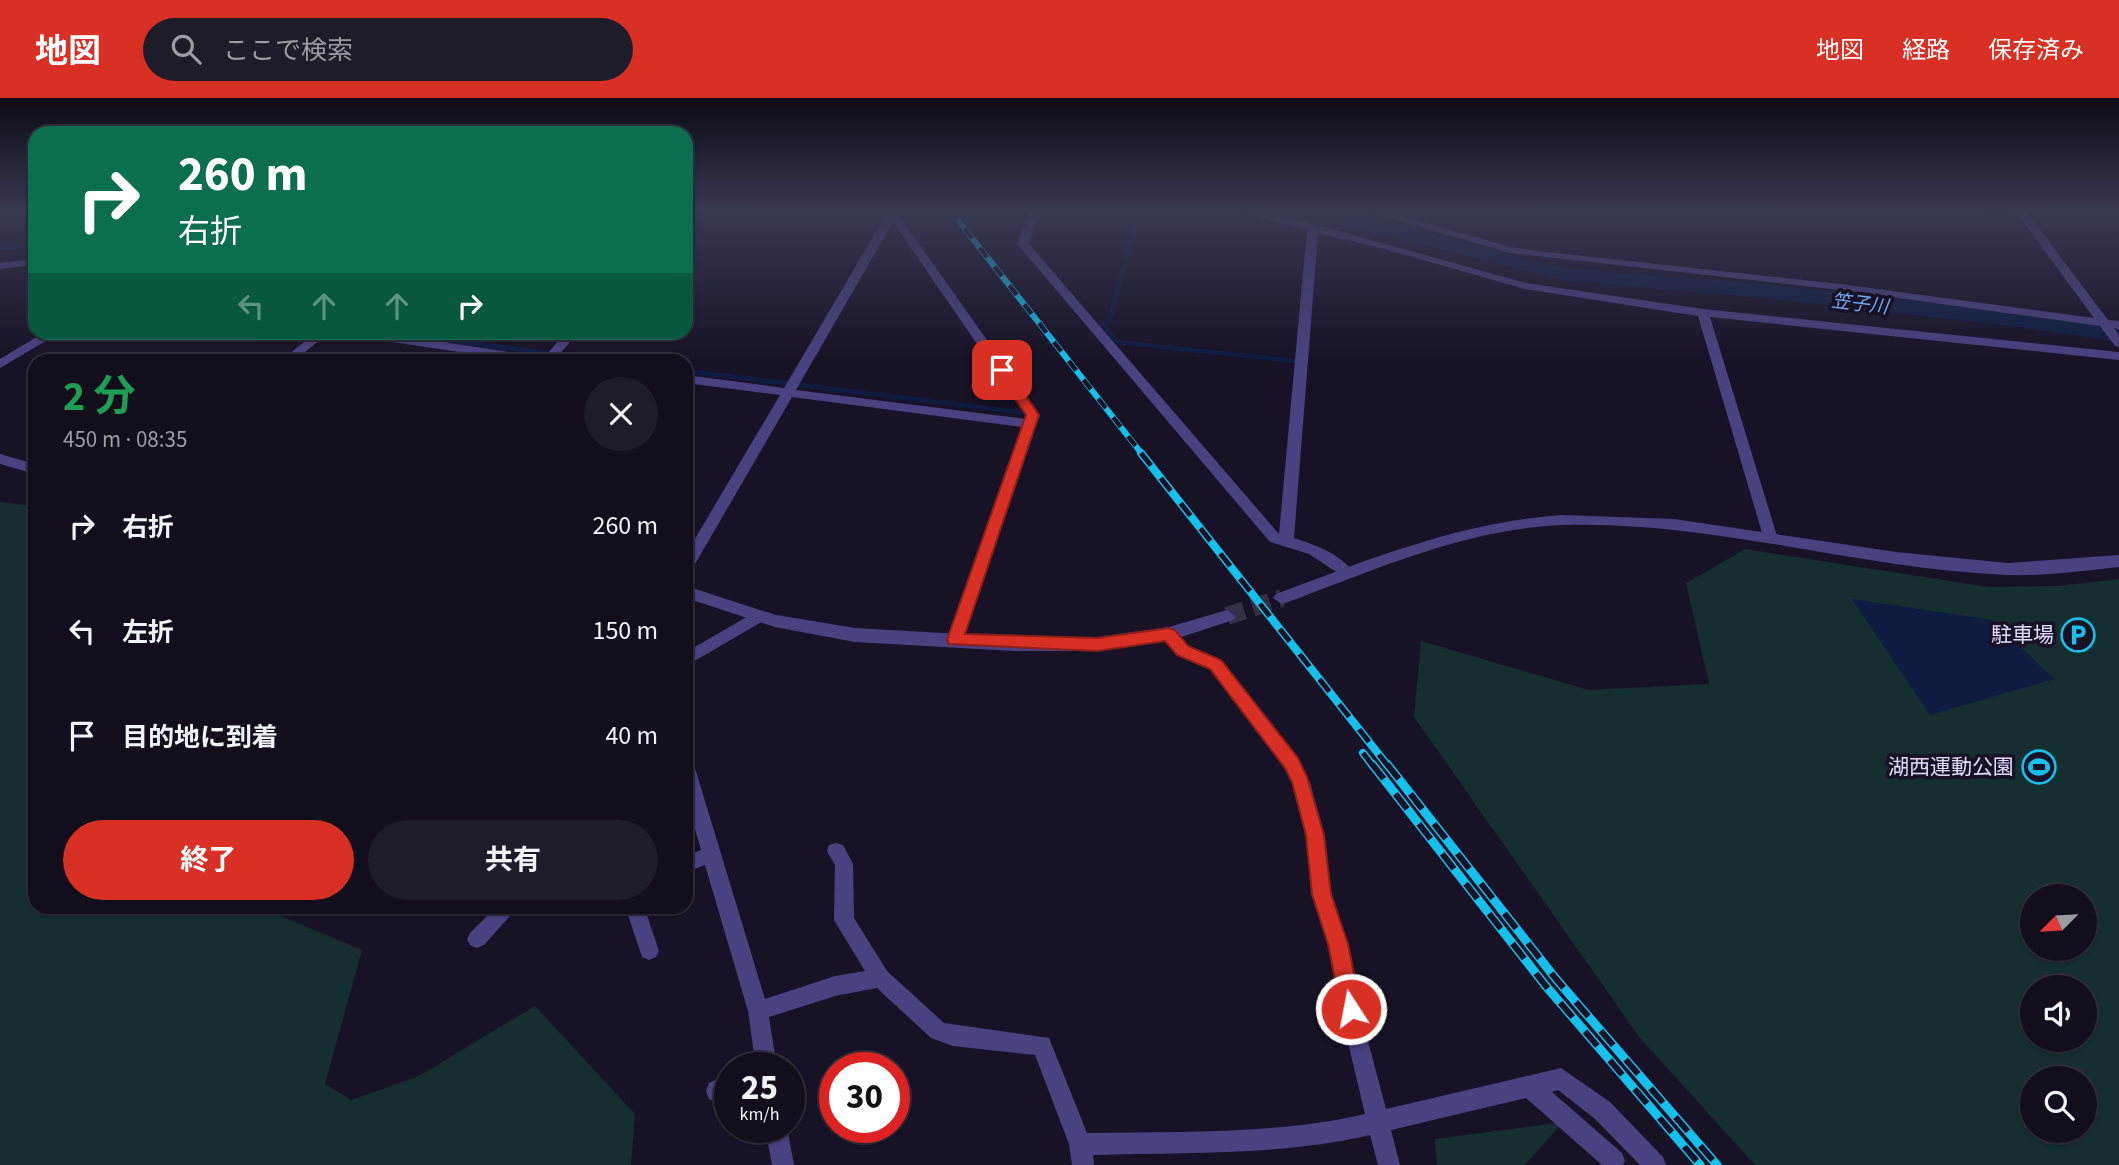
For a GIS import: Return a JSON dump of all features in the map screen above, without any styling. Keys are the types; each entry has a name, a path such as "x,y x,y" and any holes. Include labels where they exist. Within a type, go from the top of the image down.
{"street":[{"path":"693,556 863,260"},
{"path":"924,260 1033,415 955,640"},
{"path":"1037,260 1275,538 1338,564 1347,574"},
{"path":"1286,541 1310,260"},
{"path":"1426,260 1502,282 1703,313 2119,356"},
{"path":"1589,260 1840,288 2112,325"},
{"path":"2060,260 2112,325 2119,343"},
{"path":"0,266 28,263"},
{"path":"1703,313 1770,536"},
{"path":"0,364 41,340"},
{"path":"296,354 314,340"},
{"path":"404,340 495,354"},
{"path":"553,354 566,340"},
{"path":"693,380 787,390 1029,424"},
{"path":"0,459 28,467"},
{"path":"1282,597 1443,540 1559,520 1648,520 1964,566 2011,569 2119,561"},
{"path":"693,594 759,615 855,635 955,640 1097,645 1169,634 1227,616"},
{"path":"693,656 759,615"},
{"path":"1169,634 1182,651 1216,665 1291,763 1301,782 1315,835 1321,894 1338,944 1389,1165"},
{"path":"693,792 758,1011 764,1052"},
{"path":"836,851 844,864 844,920 880,978 938,1031 953,1036 1042,1045 1082,1155 1246,1140 1378,1124 1561,1079 1602,1110 1655,1165"},
{"path":"693,861 711,855"},
{"path":"477,939 502,914"},
{"path":"637,914 649,951"},
{"path":"758,1011 835,986 880,978"},
{"path":"1529,1086 1614,1161"},
{"path":"779,1143 783,1165"}],"green space":[{"path":"0,502 28,505 28,914 276,914 362,950 325,1084 351,1100 419,1076 535,1006 635,1114 631,1165 0,1165"},
{"path":"1745,549 1988,587 2058,586 2119,579 2119,1165 1755,1165 1640,1038 1414,717 1421,641 1589,690 1709,684 1686,583"},
{"path":"1563,1122 1525,1165 1437,1165 1435,1139"}],"water":[{"path":"1852,599 1992,620 2054,679 1930,715"}],"waterway":[{"path":"1126,260 1110,319 1103,324 1117,342 1296,361"},
{"name":"笠子川","path":"1506,260 1560,274 1764,291 2019,320 2119,335"},
{"path":"442,340 555,354"},
{"path":"693,372 1026,413"}],"tunnel":[{"path":"1227,616 1282,598"}],"railway":[{"path":"989,260 1142,454"},
{"path":"1141,453 1388,766"},
{"path":"1363,753 1373,766"},
{"path":"1372,764 1545,985 1700,1165"},
{"path":"1387,764 1556,979 1717,1165"}],"place":[{"name":"駐車場","path":"2078,635"},
{"name":"湖西運動公園","path":"2039,767"}],"route":[{"path":"1002,370 1033,415 955,640 1097,645 1169,634 1182,651 1216,665 1291,763 1301,782 1315,835 1321,894 1338,944 1351,1009"}]}
